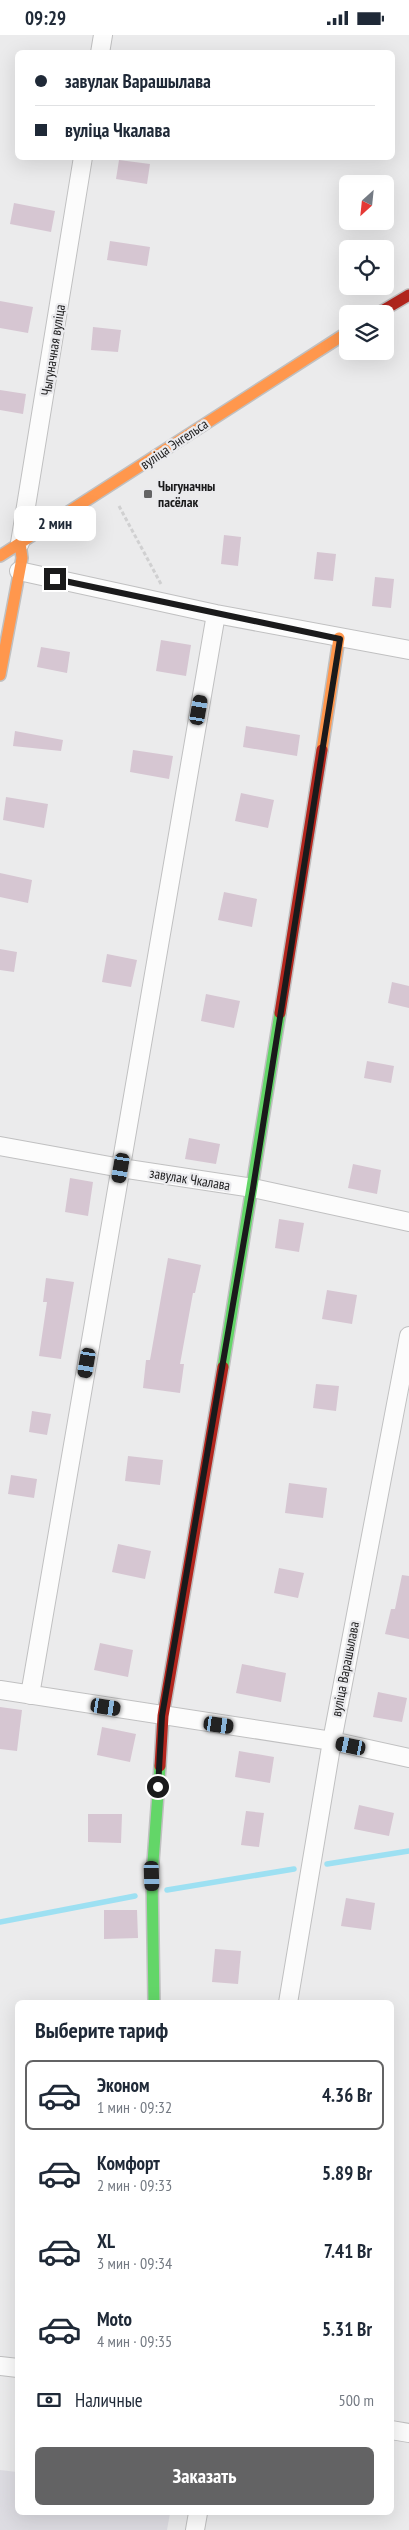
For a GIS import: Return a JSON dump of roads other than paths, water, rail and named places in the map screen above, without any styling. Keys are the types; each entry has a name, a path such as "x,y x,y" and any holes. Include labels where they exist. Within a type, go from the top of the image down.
{"street":[{"path":"100,50 103,35"},
{"name":"Чыгуначная вуліца","path":"20,543 83,160"},
{"path":"392,305 409,295"},
{"name":"вуліца Энгельса","path":"0,556 109,487 279,373 339,337"},
{"path":"0,675 22,558 20,543"},
{"path":"19,571 216,614 340,639 409,650"},
{"path":"30,1695 216,614"},
{"path":"154,2000 152,1876 162,1716 253,1188 340,639"},
{"name":"завулак Чкалава","path":"0,1145 121,1168 253,1188 409,1223"},
{"name":"вуліца Варашылава","path":"289,2000 332,1741 409,1336"},
{"path":"0,1690 332,1741 409,1758"},
{"path":"0,2366 15,2368"},
{"path":"394,2430 409,2433"},
{"path":"195,2530 198,2515"}],"waterway":[{"path":"327,1864 409,1851"},
{"path":"167,1890 294,1869"},
{"path":"0,1922 135,1896"}],"place":[{"name":"Чыгуначны пасёлак","path":"148,494"}]}
